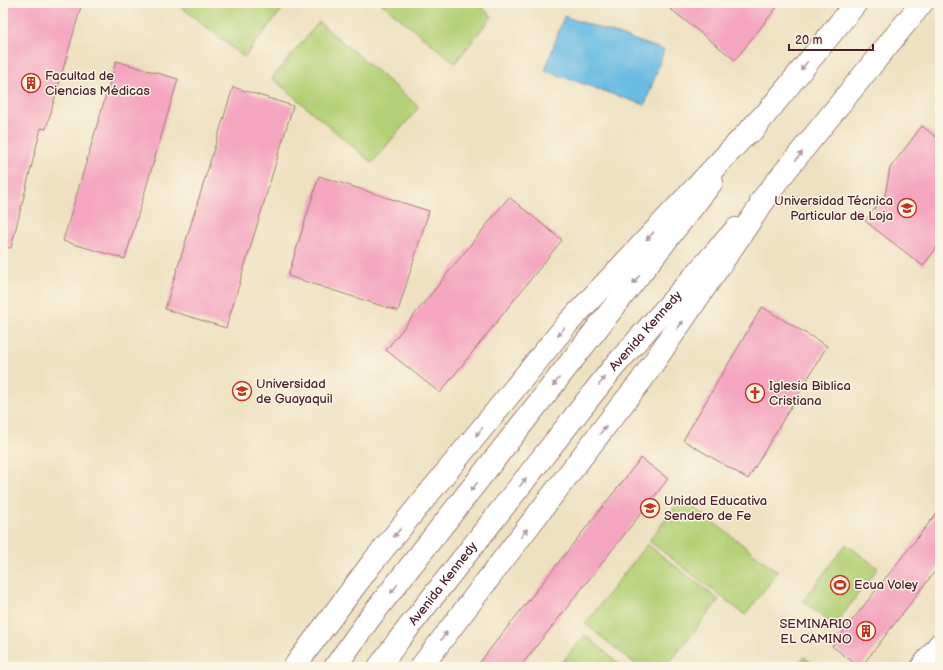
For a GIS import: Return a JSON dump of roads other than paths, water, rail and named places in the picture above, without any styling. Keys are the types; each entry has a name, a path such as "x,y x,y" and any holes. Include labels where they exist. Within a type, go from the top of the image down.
{"main road":[{"path":"335,667 370,619 763,116 856,3"},
{"name":"Avenida Kennedy","path":"379,667 612,369 774,186 922,3"},
{"path":"294,667 372,563 568,323 763,116"},
{"path":"421,667 641,381 774,186"},
{"path":"922,667 940,644"}],"water":[{"path":"564,16 664,50 645,105 545,71"}],"place":[{"name":"Facultad de Ciencias Médicas","path":"31,83"},
{"name":"Universidad Técnica Particular de Loja","path":"907,208"},
{"name":"Universidad de Guayaquil","path":"242,391"},
{"name":"Iglesia Biblica Cristiana","path":"755,393"},
{"name":"Unidad Educativa Sendero de Fe","path":"650,508"},
{"name":"Ecua Voley","path":"840,585"},
{"name":"SEMINARIO EL CAMINO","path":"866,631"}]}
